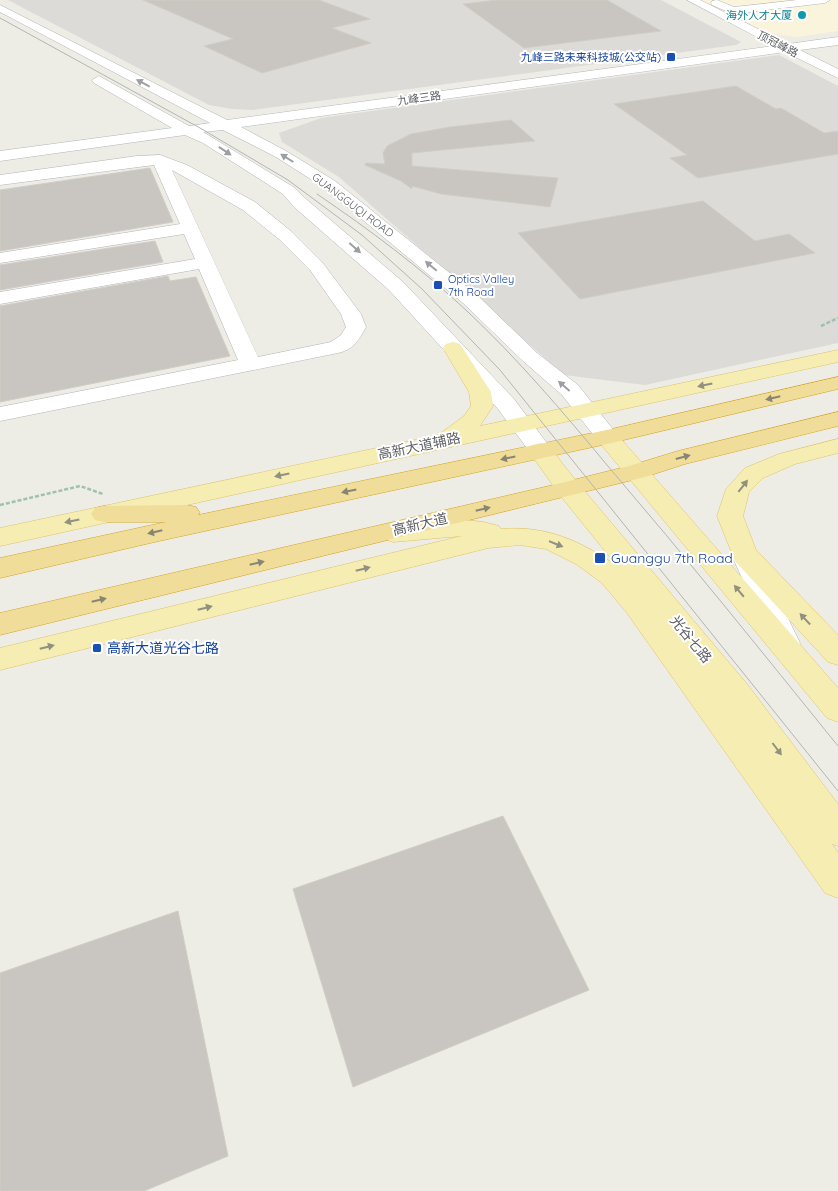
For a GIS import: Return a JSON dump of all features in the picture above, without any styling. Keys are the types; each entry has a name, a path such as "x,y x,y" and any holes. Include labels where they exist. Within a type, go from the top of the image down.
{"highway":[{"path":"0,568 246,513 607,437 838,383"},
{"path":"806,390 838,419"},
{"name":"高新大道","path":"0,624 636,472 678,458 838,419"},
{"path":"104,514 246,513"}],"main road":[{"path":"440,441 472,421 482,406 480,392 453,348"},
{"name":"高新大道辅路","path":"0,537 838,356"},
{"path":"607,437 838,709"},
{"path":"838,446 787,459 754,473 738,489 730,516 744,554 838,654"},
{"name":"光谷七路","path":"540,450 568,488 736,693 838,831"},
{"path":"374,535 459,527 520,536 552,542 585,557 612,576 637,606 838,881"},
{"path":"0,659 488,539 520,536"}],"street":[{"name":"顶冠峰路","path":"692,0 838,74"},
{"path":"711,0 733,11 825,0"},
{"name":"GUANGGUQI ROAD","path":"0,8 289,159 329,184 470,299 530,357 570,390 607,437"},
{"path":"0,24 53,54"},
{"name":"九峰三路","path":"0,156 838,41"},
{"path":"87,73 186,130 208,140 289,191 300,204 375,266 506,404 540,450"},
{"path":"160,160 251,364"},
{"path":"0,180 137,161 160,160 181,168 249,206 286,236 316,266 351,314 356,328 349,338 338,347 0,414"},
{"path":"0,258 190,228"},
{"path":"0,298 206,263"},
{"path":"744,554 791,653"},
{"path":"585,557 634,577 665,608"},
{"path":"736,693 766,782"}],"path":[{"path":"821,326 838,318"},
{"path":"0,505 80,486 138,506"}],"shaded area":[{"path":"8,0 661,0 741,42 736,45 253,110 232,109 209,105"},
{"path":"700,0 838,0 838,31 797,37 766,33"},
{"path":"779,55 838,86 838,343 645,385 564,375 339,177 282,142 279,133 321,118"}],"building":[{"path":"143,0 319,0 370,19 332,28 371,43 262,73 204,46 233,39"},
{"path":"497,0 607,0 661,31 524,48 463,4"},
{"path":"736,86 776,109 781,108 824,133 838,131 838,154 698,178 670,158 687,155 614,104"},
{"path":"511,120 535,141 412,153 412,166 558,178 550,207 441,194 412,186 412,189 401,181 365,165 366,163 385,164 383,153 387,146 411,134 450,127"},
{"path":"150,168 173,222 0,251 0,190"},
{"path":"703,201 755,241 789,234 815,253 580,299 518,233"},
{"path":"155,241 163,262 0,290 0,265"},
{"path":"168,276 170,281 196,277 230,356 0,402 0,306"},
{"path":"503,816 589,990 353,1087 293,889"},
{"path":"178,911 228,1156 144,1191 0,1191 0,973"}],"tram line":[{"path":"0,18 200,128 288,180 362,235 422,289 500,370 838,791"},
{"path":"317,194 414,265 468,312 505,348 666,534 838,746"}],"place":[{"name":"海外人才大厦","path":"802,15"},
{"name":"九峰三路未来科技城(公交站)","path":"671,57"},
{"name":"Optics Valley 7th Road","path":"438,285"},
{"name":"Guanggu 7th Road","path":"600,558"},
{"name":"高新大道光谷七路","path":"97,648"}]}
